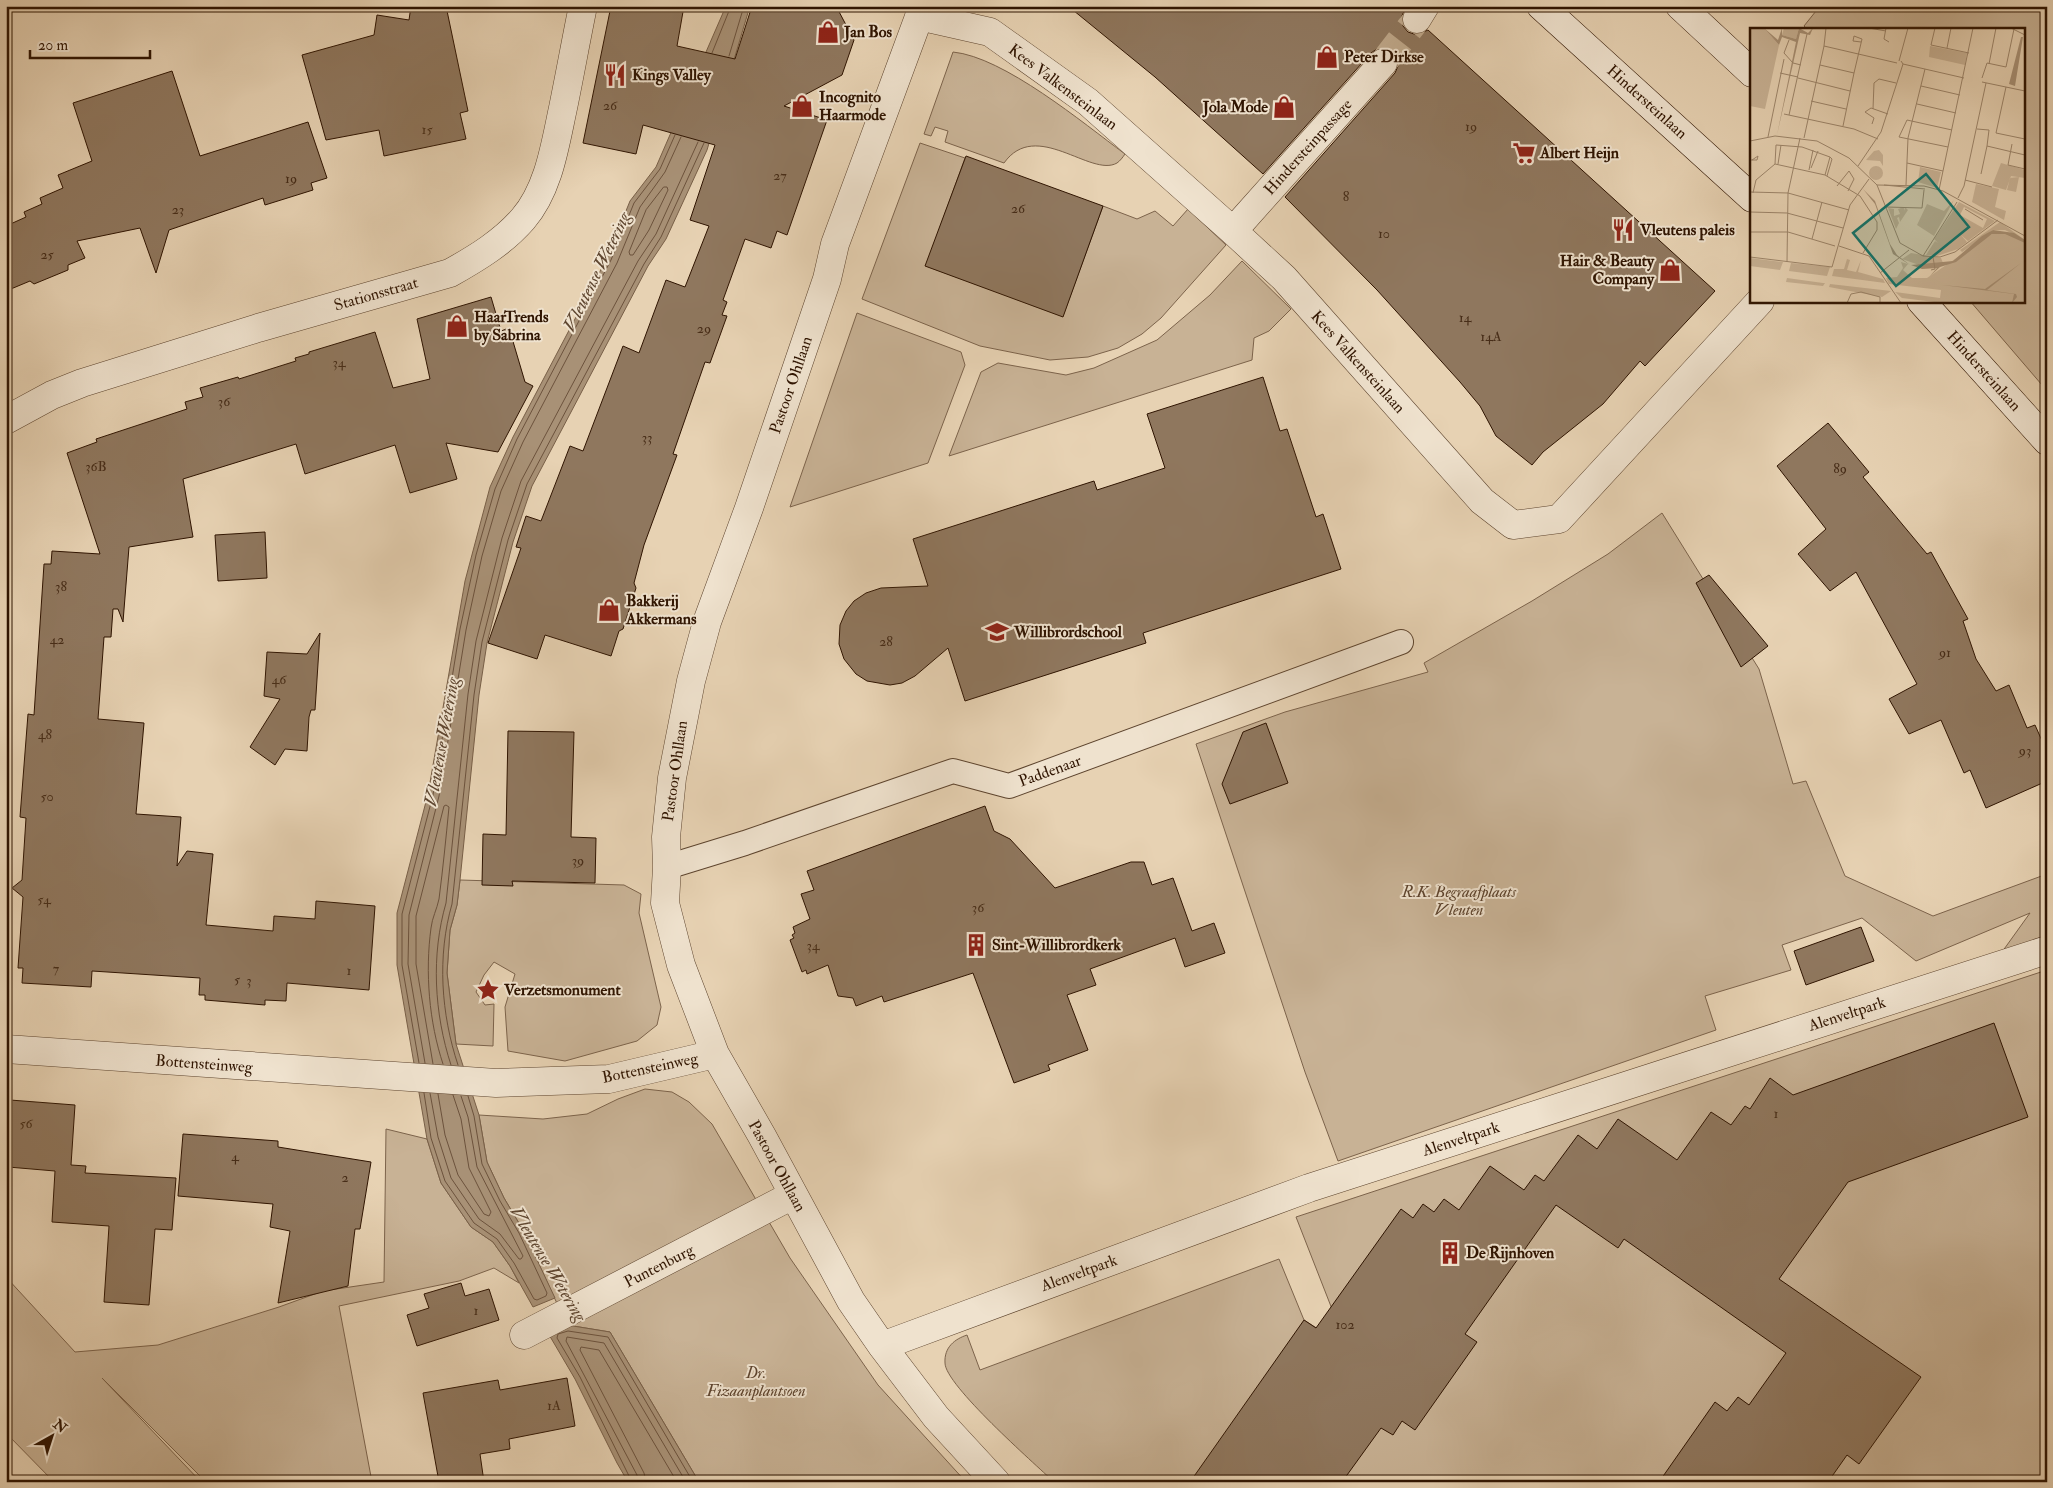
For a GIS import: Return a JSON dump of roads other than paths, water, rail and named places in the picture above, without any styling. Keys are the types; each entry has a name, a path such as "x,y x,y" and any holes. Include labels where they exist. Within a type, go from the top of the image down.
{"street":[{"name":"Stationsstraat","path":"6,420 52,395 82,383 258,328 450,273 503,239 524,218 543,186 555,146 583,6"},
{"name":"Hindersteinlaan","path":"1542,6 1750,196"},
{"path":"1680,6 1750,71"},
{"name":"Kees Valkensteinlaan","path":"921,11 990,32 1088,102 1284,278 1482,501 1513,525 1559,519 1759,302"},
{"name":"Pastoor Ohllaan","path":"921,11 835,244 827,279 749,508 707,622 691,681 673,770 666,837 665,903 681,966 714,1054 851,1301 882,1346 936,1416 996,1482"},
{"name":"Hindersteinpassage","path":"1233,231 1383,63"},
{"name":"Hindersteinlaan","path":"1922,302 2047,441"},
{"name":"Alenveltpark","path":"882,1346 1309,1188 2047,950"},
{"name":"Bottensteinweg","path":"6,1049 496,1083 609,1079 714,1054"},
{"name":"Puntenburg","path":"531,1332 793,1195"}],"lane":[{"name":"Paddenaar","path":"667,867 745,843 953,771 1009,786 1401,642"}],"water":[{"name":"Vleutense Wetering","path":"726,6 750,6 707,150 666,239 648,266 532,486 513,542 487,643 479,695 460,880 457,905 450,930 447,973 456,1044 479,1115 487,1162 504,1198 523,1230 555,1298 533,1307 510,1266 493,1242 471,1227 441,1183 427,1139 397,965 397,913 428,794 465,581 490,487 513,437 607,258 630,201 656,167"},
{"path":"567,1325 610,1332 699,1482 628,1482 575,1379 548,1333"}],"tunnel":[{"path":"1383,63 1417,19"}],"railway":[{"path":"6,1479 9,1482"}],"place":[{"name":"Jan Bos","path":"828,32"},
{"name":"Peter Dirkse","path":"1327,57"},
{"name":"Kings Valley","path":"615,75"},
{"name":"Incognito Haarmode","path":"802,106"},
{"name":"Jola Mode","path":"1284,107"},
{"name":"Albert Heijn","path":"1524,153"},
{"name":"Vleutens paleis","path":"1623,230"},
{"name":"Hair & Beauty Company","path":"1670,270"},
{"name":"HaarTrends by Sabrina","path":"457,326"},
{"name":"Bakkerij Akkermans","path":"609,610"},
{"name":"Willibrordschool","path":"997,632"},
{"name":"Sint-Willibrordkerk","path":"976,945"},
{"name":"Verzetsmonument","path":"488,990"},
{"name":"De Rijnhoven","path":"1450,1253"}],"park label":[{"name":"R.K. Begraafplaats Vleuten","path":"1459,901"},
{"name":"Dr. Fizaanplantsoen","path":"756,1382"}]}
